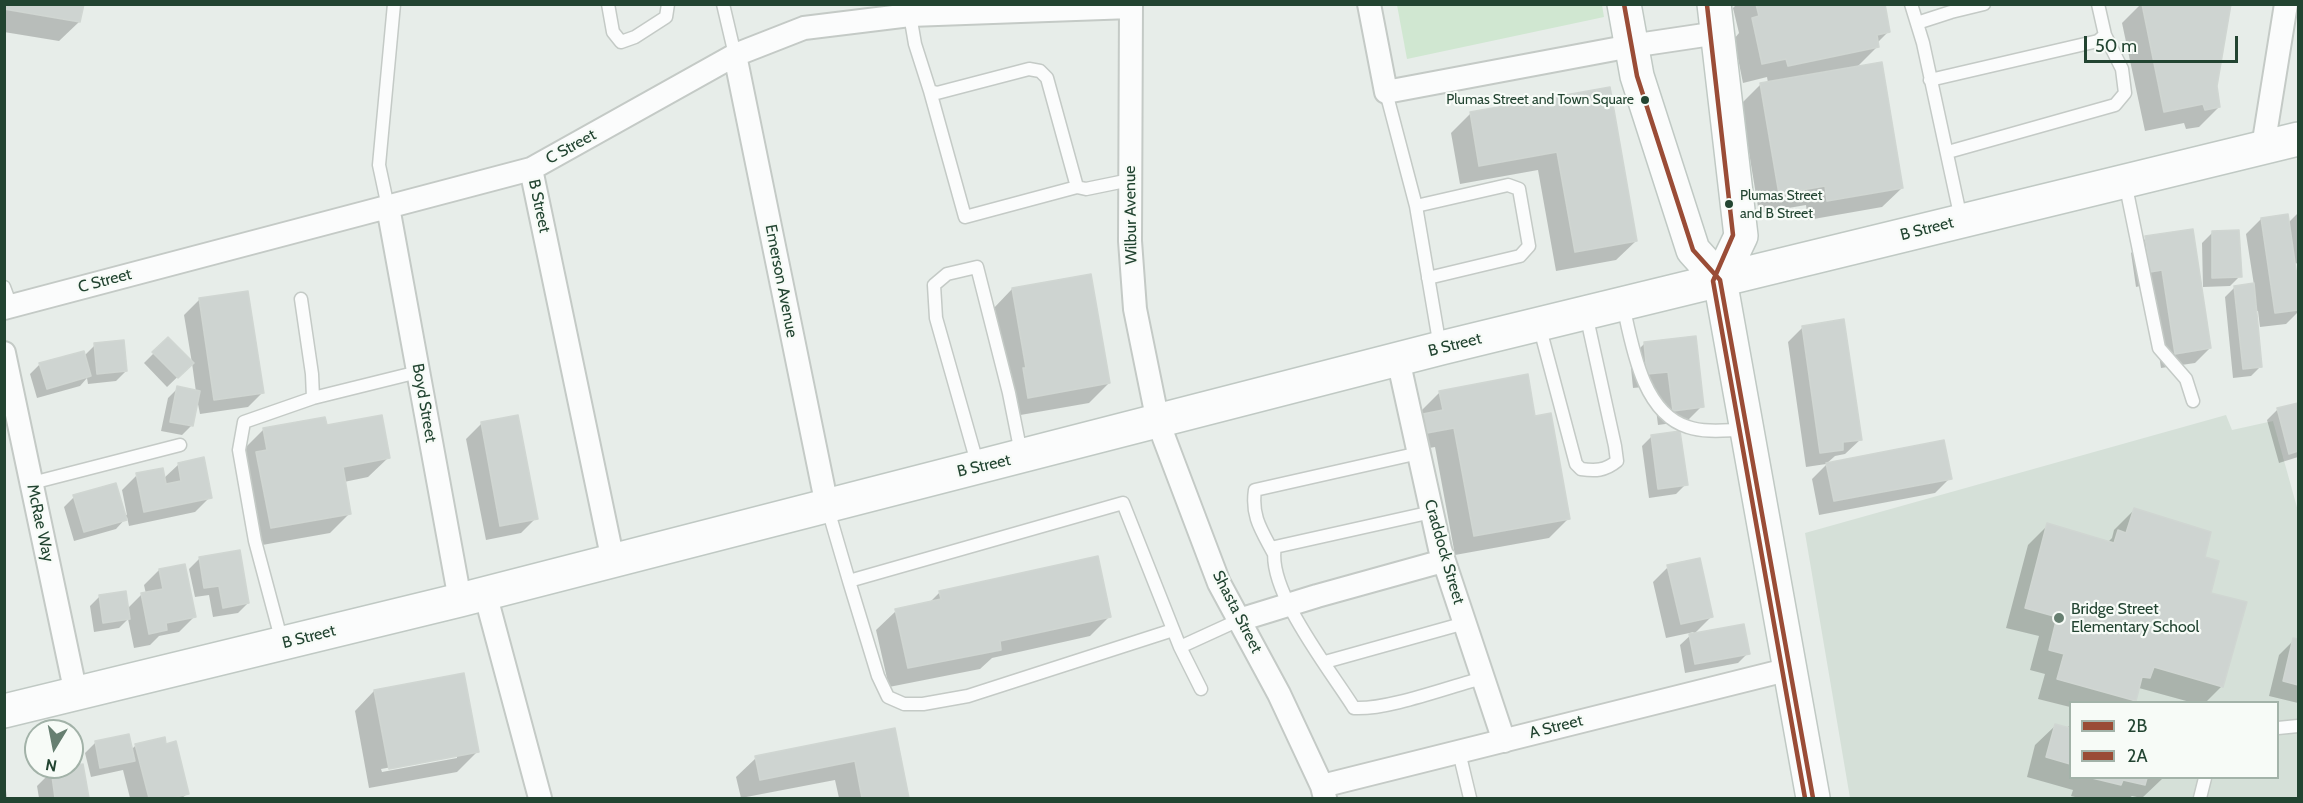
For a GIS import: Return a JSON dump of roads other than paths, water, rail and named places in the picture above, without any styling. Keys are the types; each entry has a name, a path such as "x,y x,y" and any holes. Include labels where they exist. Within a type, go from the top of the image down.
{"street":[{"path":"1369,4 1386,92 1631,46 1716,19 1741,236 1720,280"},
{"path":"1624,4 1637,76 1694,250 1720,280 1813,798"},
{"path":"2263,147 2286,4"},
{"name":"C Street","path":"7,301 388,207 531,169 735,55 804,28 910,15 1131,6"},
{"name":"Wilbur Avenue","path":"1131,6 1130,242 1135,309 1158,422"},
{"name":"Emerson Avenue","path":"735,55 827,506"},
{"name":"B Street","path":"4,711 472,597 978,466 1021,458 1441,348 2298,139"},
{"name":"B Street","path":"531,169 613,561"},
{"name":"Boyd Street","path":"388,207 418,372 472,597 540,798"},
{"name":"McRae Way","path":"4,353 76,694"},
{"name":"Craddock Street","path":"1398,359 1443,561 1504,741"},
{"name":"Shasta Street","path":"1158,422 1220,583 1279,694 1323,792"},
{"path":"1239,620 1443,561"},
{"name":"A Street","path":"1323,792 1459,752 1790,669"}],"lane":[{"path":"388,207 379,165 394,4"},
{"path":"608,4 614,33 621,42 635,37 666,16 668,4"},
{"path":"723,4 735,55"},
{"path":"1911,4 1948,152 1962,220"},
{"path":"1917,23 1984,4"},
{"path":"1948,152 2115,105 2125,93 2122,69 2105,35 2098,4"},
{"path":"910,15 915,44 965,217 1077,187 1086,189 1130,180"},
{"path":"1930,80 2098,41 2105,35"},
{"path":"930,91 937,93 1029,69 1040,71 1047,78 1077,187"},
{"path":"1386,92 1416,207 1441,348"},
{"path":"2124,181 2159,348 2186,379 2193,401"},
{"path":"1416,207 1508,185 1519,189 1526,225 1529,246 1520,256 1428,278"},
{"path":"978,466 936,318 934,285 947,274 977,267 1009,393 1021,458"},
{"path":"301,299 314,398"},
{"path":"1623,304 1635,360 1647,391 1668,415 1688,427 1702,430 1746,430"},
{"path":"1539,324 1576,464 1581,469 1595,471 1608,468 1617,461 1616,446 1586,313"},
{"path":"282,643 255,541 239,450 244,422 314,398 418,372"},
{"path":"32,483 180,445"},
{"path":"1274,554 1252,505 1255,490 1419,453"},
{"path":"849,581 1123,503 1180,648 1200,689"},
{"path":"827,506 878,676 888,697 904,704 923,704 968,696 1173,630"},
{"path":"1432,512 1275,547 1273,559 1288,605 1354,708 1367,709 1483,678"},
{"path":"1180,648 1239,620"},
{"path":"1325,662 1465,623"},
{"path":"2279,728 2298,726"},
{"path":"1459,752 1468,798"},
{"path":"2200,798 2205,779"}],"place":[{"name":"Plumas Street and Town Square","path":"1645,100"},
{"name":"Plumas Street and B Street","path":"1729,204"},
{"name":"Bridge Street Elementary School","path":"2059,618"}]}
